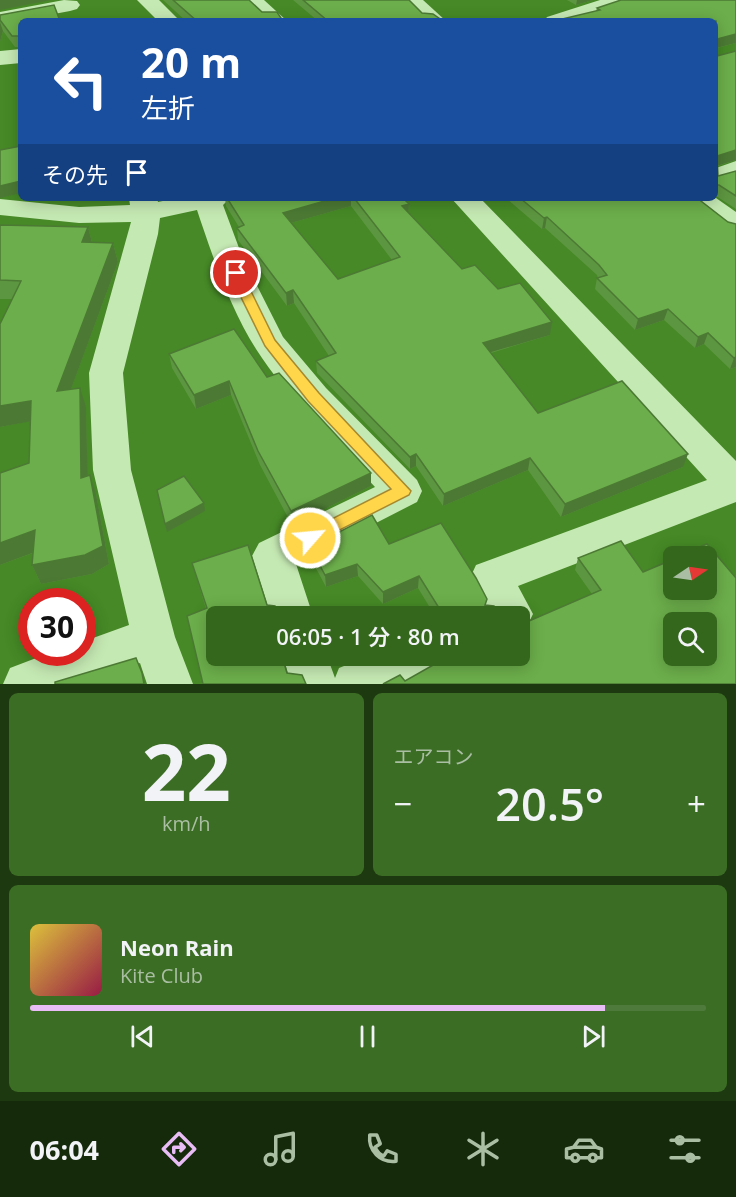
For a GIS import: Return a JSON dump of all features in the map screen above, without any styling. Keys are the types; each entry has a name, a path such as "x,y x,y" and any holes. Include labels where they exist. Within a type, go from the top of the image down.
{"street":[{"path":"147,0 167,18"},
{"path":"252,0 273,18"},
{"path":"410,0 432,18"},
{"path":"564,18 621,0"},
{"path":"0,18 70,9"},
{"path":"0,58 18,56"},
{"path":"718,176 736,169"},
{"path":"0,207 79,215 189,201"},
{"path":"212,201 227,256 269,343 314,397 403,491 273,556 289,606"},
{"path":"468,201 736,485 491,578 507,606"},
{"path":"702,201 736,225"},
{"path":"145,205 144,234 106,373 112,470 153,637 170,684"},
{"path":"26,684 153,637"},
{"path":"308,666 314,684"},
{"path":"355,684 396,666"}],"building":[{"path":"173,0 249,0 262,12 277,12 281,18 194,18"},
{"path":"303,0 409,0 422,13 433,14 439,18 324,18"},
{"path":"621,0 736,0 736,34 718,39 718,18 567,18 600,10 597,8"},
{"path":"54,5 59,18 18,18 18,36 12,36 0,20 0,15"},
{"path":"736,51 736,150 718,156 718,56"},
{"path":"18,147 18,182 0,186 0,150"},
{"path":"736,171 736,196 719,185 718,176"},
{"path":"229,201 325,201 283,213 338,279 400,257 356,201 406,201 409,204 402,206 462,269 475,265 498,289 520,283 552,322 483,343 538,413 622,381 688,454 565,504 530,458 444,494 416,454 410,457 316,361 336,353 293,290 286,293 237,228 244,225"},
{"path":"524,201 701,201 728,222 736,224 736,357 734,358 708,333 698,337 668,309 638,319 597,278 607,275 599,265 547,217 544,218"},
{"path":"0,225 88,227 82,242 113,243 57,391 80,388 81,478 90,475 103,546 85,555 32,565 35,530 0,543 0,473 29,463 31,401 0,406 0,324 21,281 0,280"},
{"path":"234,329 267,377 279,373 371,473 291,511 258,451 229,381 194,395 169,354"},
{"path":"184,476 204,503 165,524 157,490"},
{"path":"372,515 389,544 441,523 476,578 487,599 485,605 494,606 438,606 419,576 383,592 357,564 325,575 310,547"},
{"path":"621,541 643,572 663,564 663,600 717,600 717,556 736,578 736,684 383,684 400,675 405,681 431,666 530,666 530,621 601,590 578,558"},
{"path":"248,545 267,605 275,606 206,606 192,563"},
{"path":"206,608 206,666 285,666 287,673 302,675 306,684 203,684 187,616"},
{"path":"136,658 144,684 55,684 55,682"}],"route":[{"path":"236,273 269,343 314,397 403,491 310,538"}]}
